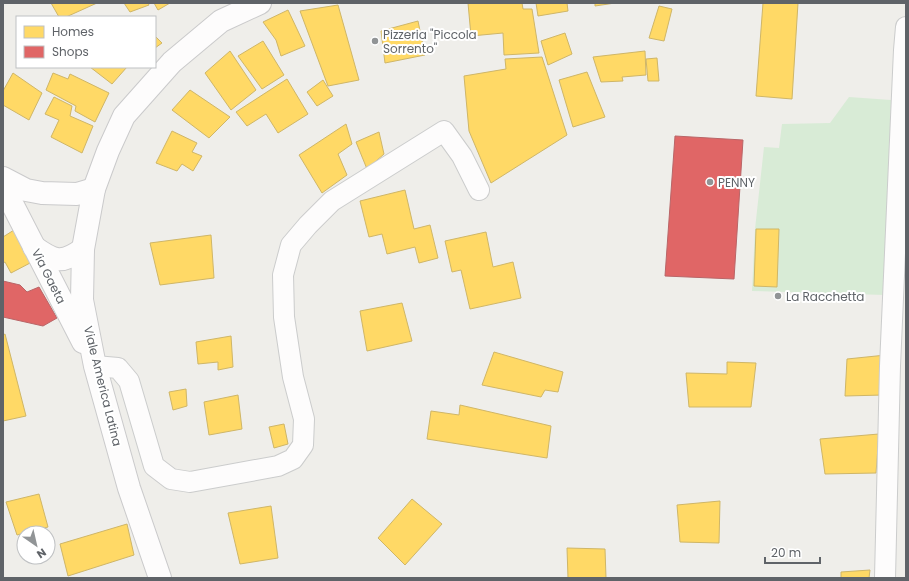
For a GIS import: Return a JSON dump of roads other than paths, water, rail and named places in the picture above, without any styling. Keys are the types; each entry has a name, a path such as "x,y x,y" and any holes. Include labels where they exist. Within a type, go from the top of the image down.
{"main road":[{"name":"Viale America Latina","path":"160,578 129,488 95,366 82,300 83,250 94,189 108,151 124,116 172,62 221,21 260,3"},
{"path":"3,178 26,190 42,193 77,194 94,189"},
{"name":"Via Gaeta","path":"3,186 95,366"},
{"path":"34,247 49,258 58,259 74,255 83,250"}],"street":[{"path":"885,578 893,293 906,27"},
{"path":"95,366 118,368 129,381 143,433 154,466 171,478 190,482 278,466 293,459 303,445 304,419 293,377 284,317 283,275 291,245 332,201 444,131 462,156 479,190"},
{"path":"893,293 906,312"}],"place":[{"name":"Pizzeria \"Piccola Sorrento\"","path":"375,41"},
{"name":"PENNY","path":"710,182"},
{"name":"La Racchetta","path":"778,296"}]}
